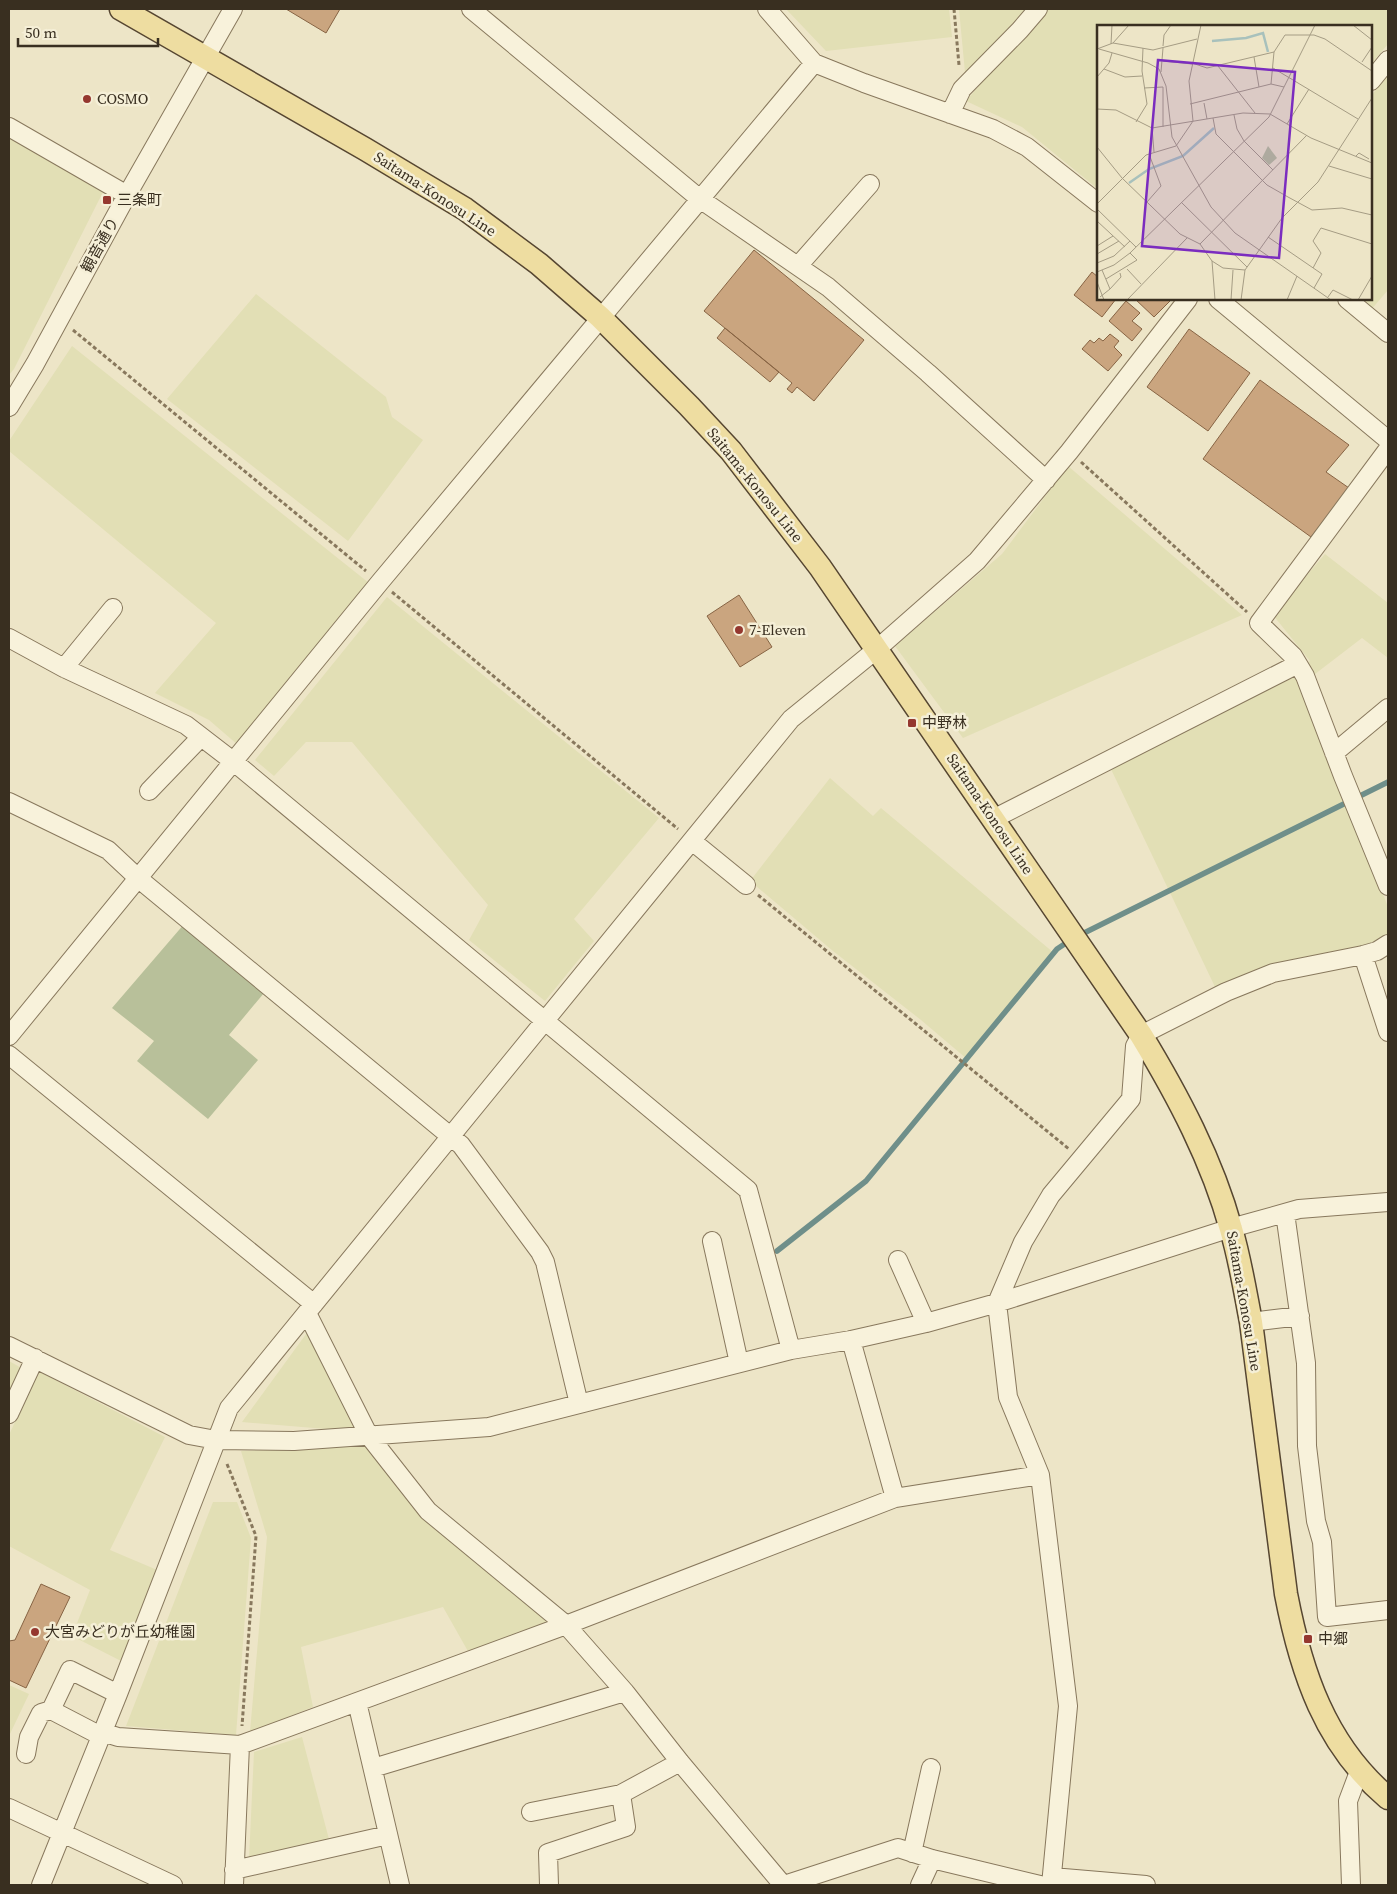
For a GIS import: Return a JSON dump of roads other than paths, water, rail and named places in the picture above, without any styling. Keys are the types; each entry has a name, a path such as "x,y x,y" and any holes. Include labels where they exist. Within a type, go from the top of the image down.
{"main road":[{"name":"Saitama-Konosu Line","path":"121,9 365,149 465,209 539,264 600,317 731,451 820,567 1141,1036 1168,1079 1209,1165 1231,1228 1251,1322 1286,1594 1294,1637 1319,1709 1338,1740 1360,1769 1388,1798"}],"street":[{"name":"観音通り","path":"9,407 35,364 127,195 233,9"},
{"path":"471,9 700,198 828,287 921,367 1046,480"},
{"path":"767,9 814,63 993,129 1027,147 1097,203"},
{"path":"950,114 962,89 1038,9"},
{"path":"1372,80 1388,60"},
{"path":"9,1036 386,574 814,63"},
{"path":"9,128 127,195"},
{"path":"798,266 870,184"},
{"path":"41,1885 63,1834 229,1408 791,719 877,649 977,560 1069,452 1187,300"},
{"path":"1219,300 1388,440"},
{"path":"1348,300 1388,333"},
{"path":"1388,449 1259,622 1293,656 1305,676 1388,886"},
{"path":"64,668 113,608"},
{"path":"9,638 64,668 186,725 234,762 748,1190 791,1350"},
{"path":"993,818 1298,664"},
{"path":"1334,753 1388,708"},
{"path":"149,791 201,737"},
{"path":"9,802 108,850 139,879 461,1145 540,1252 545,1262 578,1404"},
{"path":"692,840 746,885"},
{"path":"1047,1882 1068,1706 1040,1475 1008,1397 997,1303 1023,1242 1051,1195 1131,1099 1135,1046 1141,1036 1226,992 1273,973 1363,955 1377,951 1388,944"},
{"path":"1363,955 1388,1032"},
{"path":"9,1055 310,1308 369,1436 428,1511 566,1625 625,1692 680,1762 784,1885 898,1848 932,1859 1047,1882 1146,1885"},
{"path":"9,1346 213,1447 490,1427 791,1350 852,1340 926,1323 997,1303 1231,1228 1299,1209 1388,1202"},
{"path":"1285,1213 1306,1364 1307,1446 1316,1521 1322,1542 1327,1617 1388,1610"},
{"path":"712,1241 739,1363"},
{"path":"898,1260 926,1323"},
{"path":"1251,1322 1300,1316"},
{"path":"852,1340 895,1498"},
{"path":"9,1414 36,1358"},
{"path":"26,1754 29,1737 41,1713 51,1710 102,1734 118,1737 240,1745 566,1625 895,1498 1040,1475"},
{"path":"51,1710 70,1670 118,1694"},
{"path":"373,1768 625,1692"},
{"path":"357,1702 400,1885"},
{"path":"240,1745 234,1878 388,1835"},
{"path":"531,1812 621,1794 680,1762"},
{"path":"912,1853 931,1768"},
{"path":"1351,1885 1348,1801 1360,1769"},
{"path":"549,1885 548,1853 626,1828 621,1794"},
{"path":"9,1808 173,1885"},
{"path":"920,1885 932,1859"}],"waterway":[{"path":"1080,935 1388,782"},
{"path":"777,1251 866,1181 1057,949 1069,941"}],"place":[{"name":"COSMO","path":"87,99"},
{"name":"三条町","path":"107,200"},
{"name":"7-Eleven","path":"739,630"},
{"name":"中野林","path":"912,723"},
{"name":"大宮みどりが丘幼稚園","path":"35,1632"},
{"name":"中郷","path":"1308,1639"}]}
